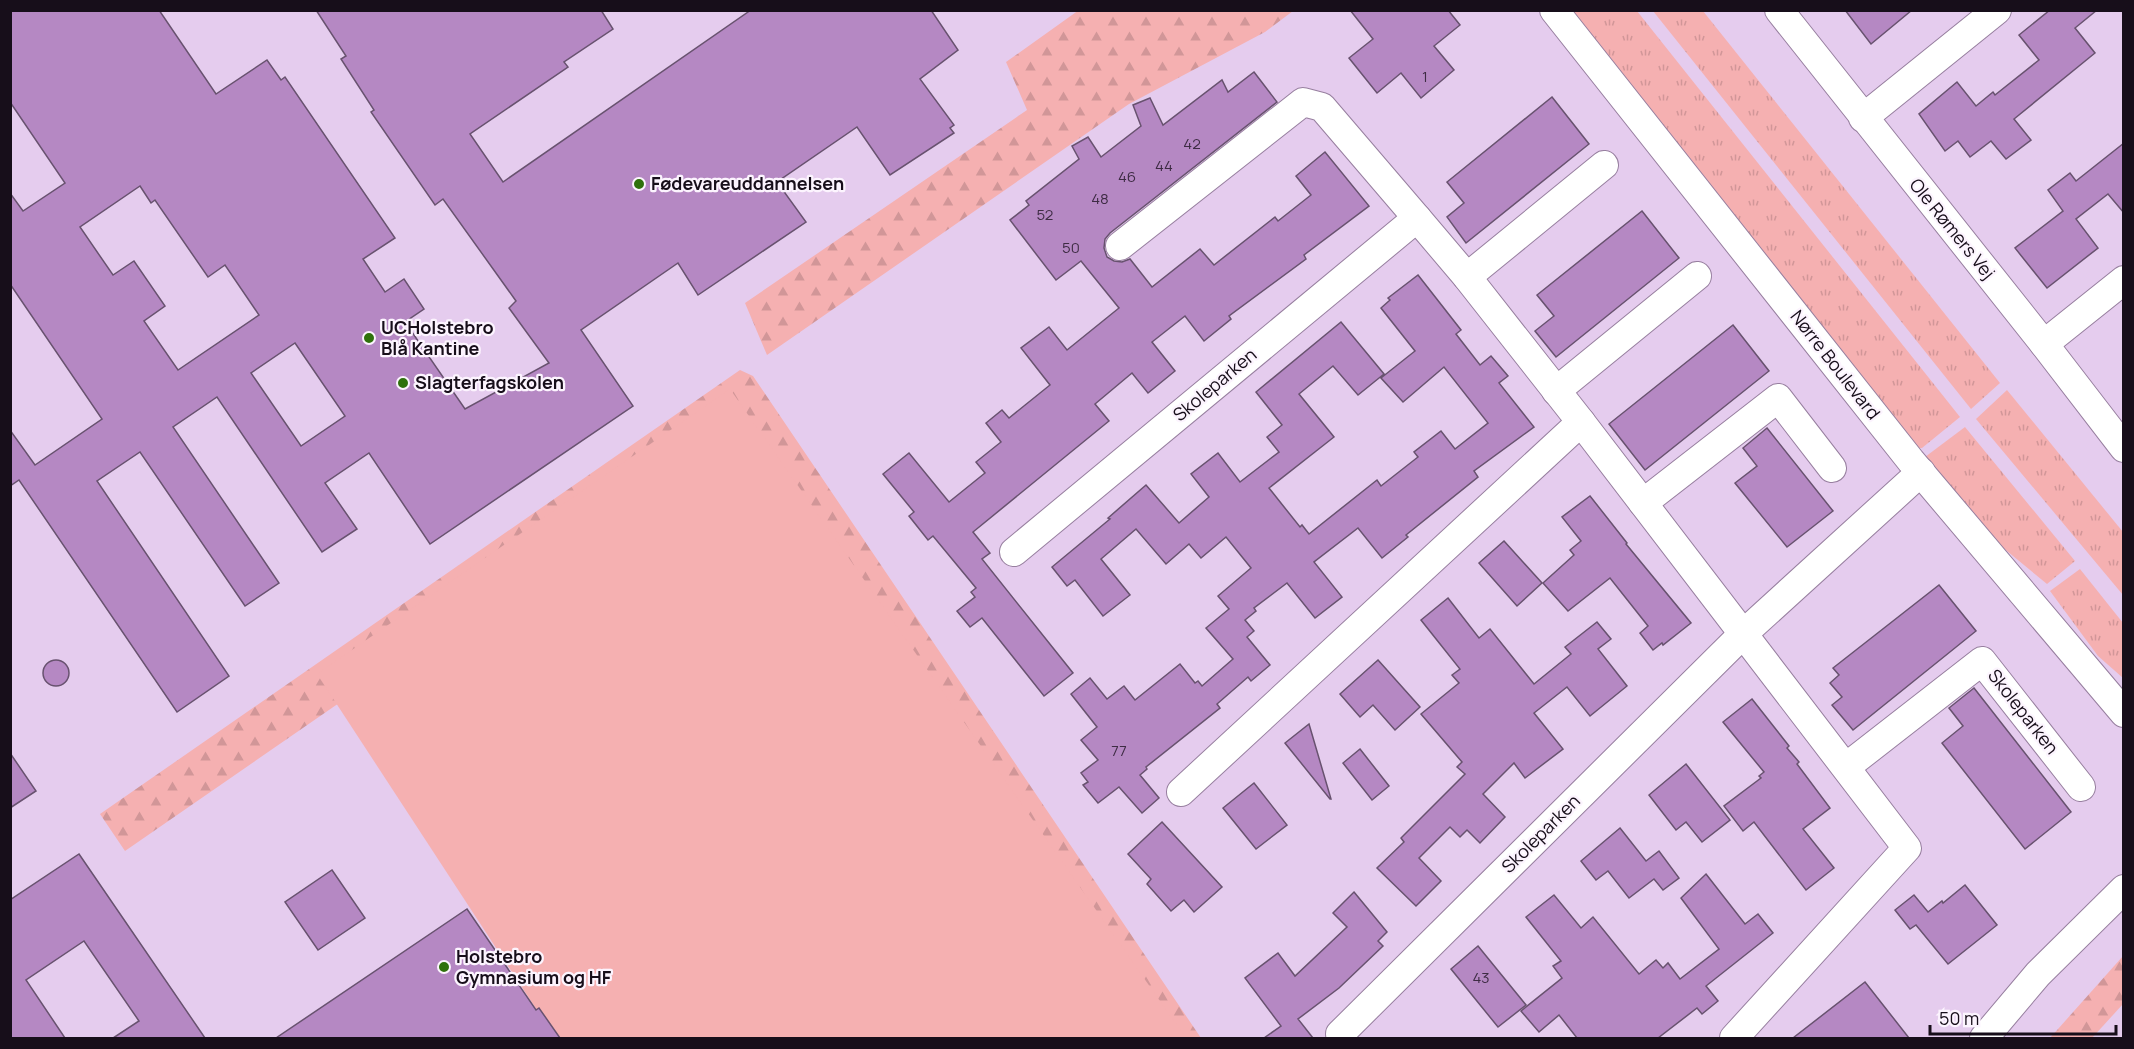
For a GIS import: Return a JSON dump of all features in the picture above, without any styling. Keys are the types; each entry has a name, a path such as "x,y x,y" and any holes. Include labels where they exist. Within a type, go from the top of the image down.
{"street":[{"name":"Nørre Boulevard","path":"1554,10 1921,472 2124,713"},
{"name":"Ole Rømers Vej","path":"1779,10 2124,448"},
{"path":"1863,118 1997,10"},
{"path":"1120,246 1303,102 1322,107 1467,277 1581,422 1908,848 1734,1038"},
{"path":"1467,277 1604,165"},
{"name":"Skoleparken","path":"1014,552 1417,218"},
{"path":"1556,391 1697,276"},
{"path":"2044,344 2124,280"},
{"path":"1643,503 1778,398 1832,468"},
{"path":"1181,792 1581,422"},
{"name":"Skoleparken","path":"1340,1034 1743,633 1921,472"},
{"name":"Skoleparken","path":"1846,767 1982,661 2081,787"},
{"path":"1983,1038 2038,974 2124,889"}],"green space":[{"path":"1079,10 1293,11 1265,32 1129,104 767,355 745,303 1027,110 1006,62"},
{"path":"1573,11 1637,11 1960,417 1922,448 1917,448"},
{"path":"1653,11 1703,11 2000,383 1971,409"},
{"path":"740,370 753,376 1201,1038 1152,1038 737,428 125,851 100,814"},
{"path":"730,389 1186,1038 555,1038 317,674"},
{"path":"2007,390 2123,532 2123,595 1976,419"},
{"path":"1965,427 2075,561 2047,584 1985,533 1925,457"},
{"path":"2080,569 2123,623 2123,678 2098,656 2050,591"},
{"path":"2123,956 2123,1004 2092,1038 2050,1038"}],"building":[{"path":"10,10 159,10 216,94 267,60 281,80 285,77 395,238 363,259 385,292 404,279 424,309 405,322 465,409 549,363 509,308 516,301 443,199 435,205 371,112 374,110 341,59 346,56 316,10 601,10 613,29 564,62 568,67 470,134 503,182 751,10 931,10 958,50 920,79 954,125 950,128 954,133 890,175 857,127 777,182 806,222 698,295 678,263 581,330 633,406 430,544 369,453 325,483 357,529 322,552 217,397 173,427 279,583 245,606 140,452 97,481 229,676 177,712 19,480 10,486 10,430 35,465 102,419 10,284 10,193 23,211 65,183 10,102","holes":["140,186 151,203 155,200 208,277 225,265 259,315 178,370 144,321 165,306 134,261 113,275 80,227","295,343 345,416 301,446 251,373"]},
{"path":"1350,10 1448,10 1460,25 1434,46 1454,70 1421,98 1401,73 1377,93 1349,58 1373,39"},
{"path":"1845,10 1912,10 1871,44"},
{"path":"2050,10 2097,10 2075,28 2095,53 2014,119 2031,140 2006,159 1991,141 1970,157 1958,141 1945,151 1919,114 1957,82 1976,106 1993,92 1995,95 2039,60 2019,35"},
{"path":"1254,72 1277,102 1110,233 1105,239 1104,248 1107,257 1122,262 1130,259 1152,287 1200,249 1214,265 1275,217 1278,221 1311,195 1296,176 1325,152 1369,206 1304,255 1306,259 1229,316 1231,319 1204,341 1185,316 1152,342 1175,371 1148,393 1132,373 1095,404 1109,421 973,532 990,553 982,559 1073,673 1044,696 982,618 970,627 957,611 975,597 971,592 976,588 933,536 928,540 909,516 914,512 883,474 909,453 949,502 985,473 976,462 1001,442 986,423 1002,410 1009,418 1050,385 1021,348 1049,327 1067,350 1119,308 1081,261 1056,280 1010,220 1029,205 1026,201 1079,159 1072,146 1088,137 1101,157 1141,126 1133,105 1150,98 1163,125 1222,80 1228,92"},
{"path":"1552,97 1589,144 1466,243 1447,217 1464,203 1447,182"},
{"path":"2124,143 2124,213 2108,194 2076,219 2098,248 2047,288 2015,248 2063,211 2048,190 2070,173 2076,181"},
{"path":"1642,211 1679,258 1556,357 1535,331 1554,316 1537,295"},
{"path":"1418,275 1461,330 1456,334 1480,365 1491,356 1508,376 1499,383 1534,427 1474,471 1478,477 1406,535 1408,537 1382,558 1358,528 1314,562 1342,597 1315,618 1287,583 1254,608 1256,611 1245,620 1254,631 1247,637 1270,665 1251,681 1248,677 1217,704 1220,708 1146,767 1147,769 1140,775 1159,798 1142,813 1119,787 1098,803 1083,785 1088,782 1081,773 1098,760 1081,740 1097,727 1071,694 1090,678 1107,699 1124,686 1135,700 1180,664 1195,683 1198,681 1202,686 1233,659 1206,628 1229,609 1218,596 1251,568 1226,537 1201,558 1189,544 1166,564 1136,529 1101,559 1130,595 1103,616 1075,580 1067,586 1052,567 1110,519 1108,518 1146,485 1179,523 1209,497 1191,474 1218,453 1240,482 1279,452 1267,437 1282,425 1256,392 1341,322 1384,374 1358,395 1333,366 1299,394 1334,437 1269,488 1300,527 1302,525 1309,534 1377,480 1381,486 1418,457 1414,452 1441,431 1455,449 1488,423 1444,367 1403,402 1381,378 1415,351 1381,308 1390,300 1388,298"},
{"path":"1733,325 1769,371 1645,470 1609,424"},
{"path":"1767,428 1833,511 1787,547 1735,483 1757,466 1743,448"},
{"path":"1590,496 1691,623 1653,650 1640,633 1648,626 1610,578 1568,611 1543,583 1574,555 1570,550 1581,541 1562,517"},
{"path":"1504,541 1542,583 1517,606 1479,563"},
{"path":"1939,585 1976,631 1853,730 1832,705 1842,697 1830,683 1839,675 1833,668"},
{"path":"1448,598 1479,638 1490,629 1534,684 1571,654 1565,647 1597,622 1611,639 1598,649 1627,686 1590,716 1567,687 1534,713 1563,749 1525,778 1514,763 1483,794 1505,817 1480,843 1467,830 1460,837 1450,827 1419,858 1441,881 1416,906 1377,868 1404,842 1401,838 1465,774 1457,767 1462,762 1421,714 1459,683 1452,675 1460,669 1421,620"},
{"path":"56,660 65,664 69,673 65,682 56,686 47,682 43,673 47,664"},
{"path":"1378,660 1420,707 1395,730 1373,705 1360,717 1340,694"},
{"path":"1974,688 2071,812 2025,849 1942,743 1963,726 1949,708"},
{"path":"1752,699 1789,746 1787,748 1799,762 1797,764 1830,808 1803,829 1834,868 1806,890 1754,822 1743,831 1724,806 1761,778 1759,776 1764,772 1723,722"},
{"path":"1309,724 1331,799 1285,743"},
{"path":"1360,749 1389,786 1372,800 1343,763"},
{"path":"10,753 36,791 10,808"},
{"path":"1686,764 1730,820 1702,842 1686,822 1676,830 1649,795"},
{"path":"1254,783 1287,825 1256,849 1223,808"},
{"path":"1162,822 1222,887 1194,912 1184,900 1171,911 1147,884 1151,879 1128,854"},
{"path":"1620,828 1646,861 1659,851 1679,878 1663,890 1654,879 1629,898 1608,871 1596,880 1581,861"},
{"path":"79,854 205,1038 113,1038 139,1021 84,941 26,980 65,1038 10,1038 10,900"},
{"path":"332,870 365,918 318,950 285,902"},
{"path":"1706,874 1745,924 1758,914 1773,933 1706,986 1718,1001 1702,1014 1697,1008 1658,1038 1577,1038 1559,1015 1539,1032 1521,1011 1562,978 1553,966 1561,961 1526,917 1554,895 1581,928 1593,917 1639,974 1656,960 1663,968 1668,963 1680,979 1719,949 1681,898"},
{"path":"1965,885 1997,925 1948,964 1916,925 1910,929 1895,910 1914,895 1928,912"},
{"path":"1354,892 1387,932 1378,941 1383,946 1339,988 1298,1019 1313,1038 1264,1038 1281,1026 1245,978 1278,953 1295,976 1347,927 1333,913"},
{"name":"Holstebro Gymnasium og HF","path":"467,909 536,1010 539,1008 560,1038 276,1038"},
{"path":"1478,946 1526,1005 1498,1027 1451,969"},
{"path":"1865,982 1909,1038 1793,1038"}],"place":[{"name":"Fødevareuddannelsen","path":"639,184"},
{"name":"UCHolstebro Blå Kantine","path":"369,338"},
{"name":"Slagterfagskolen","path":"403,383"},
{"name":"Holstebro Gymnasium og HF","path":"444,967"}]}
